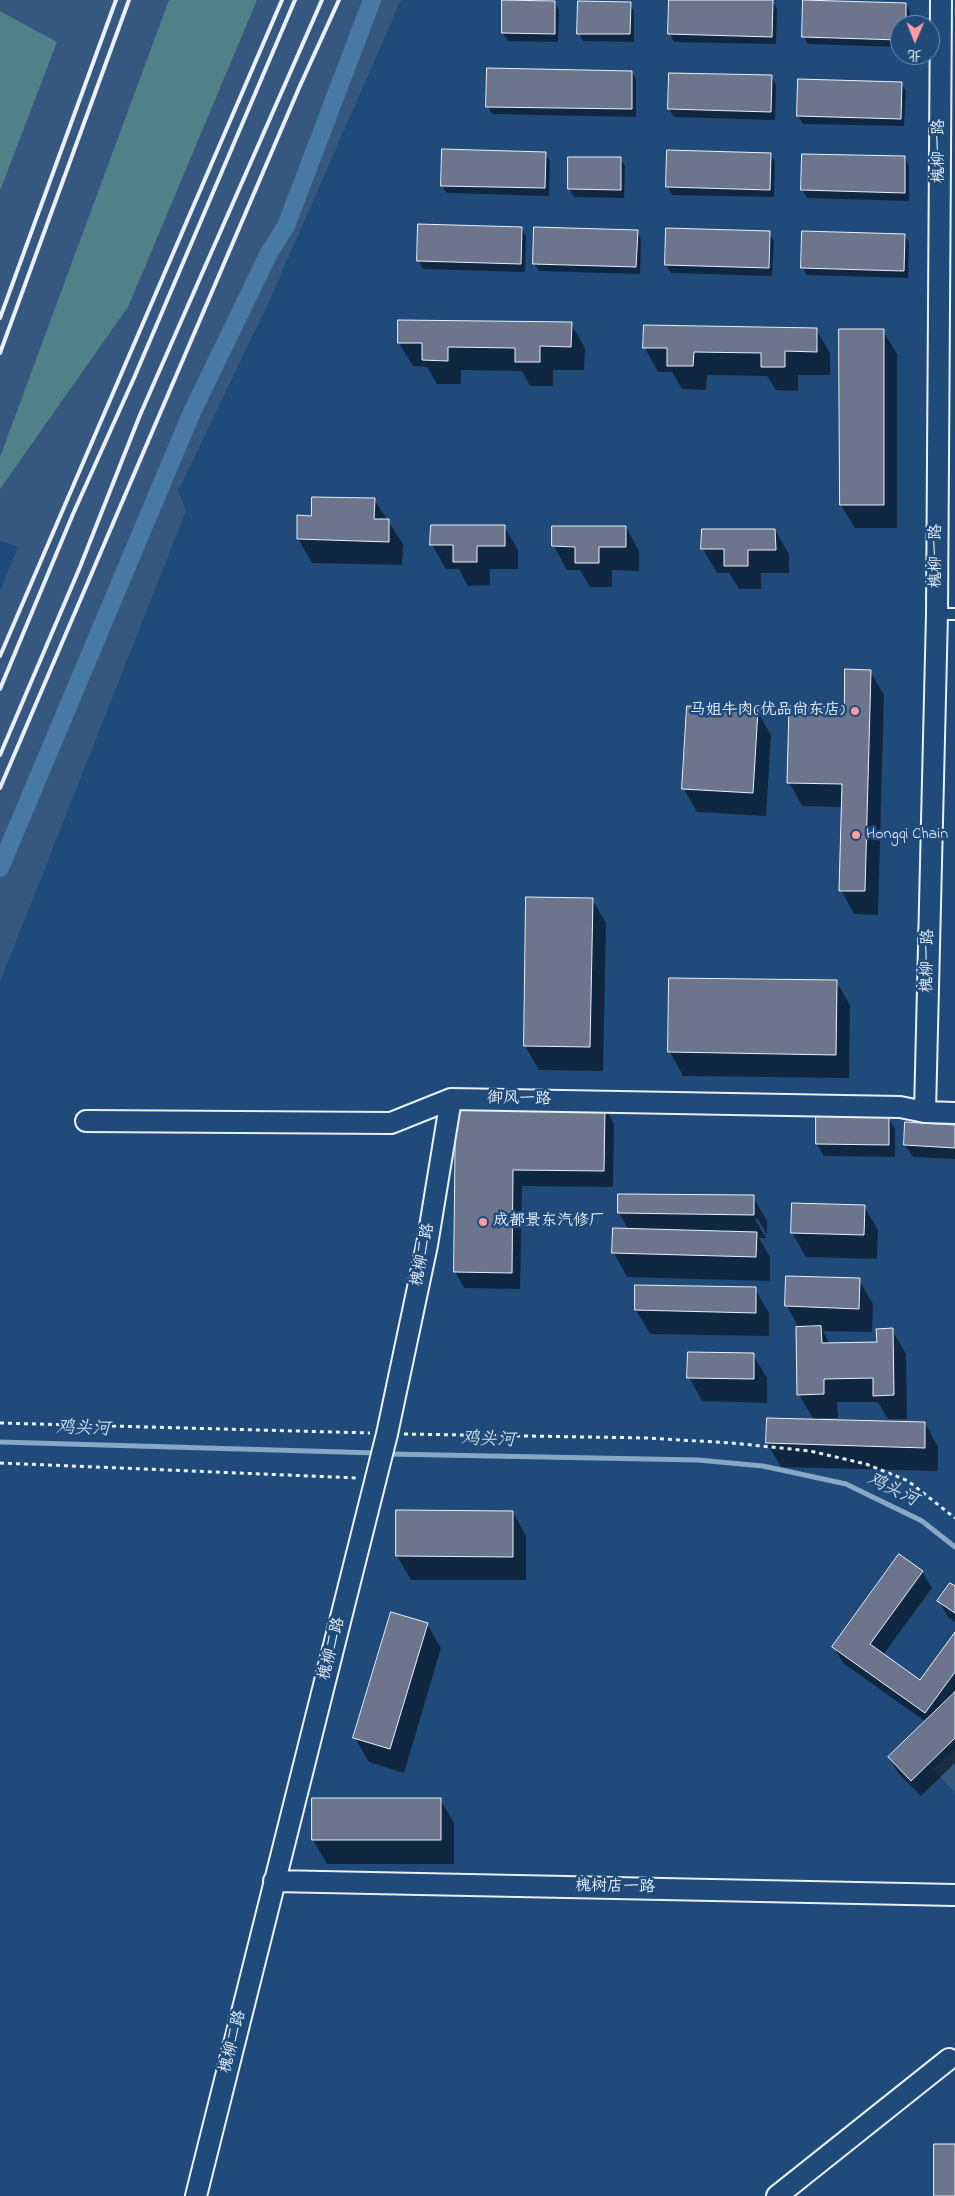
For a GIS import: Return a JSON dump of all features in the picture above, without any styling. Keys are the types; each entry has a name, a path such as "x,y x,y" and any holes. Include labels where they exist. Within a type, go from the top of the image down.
{"street":[{"name":"槐柳一路","path":"925,1112 946,614 946,415 941,0"},
{"name":"御风一路","path":"86,1121 391,1123 451,1099 900,1107 925,1112 955,1113"},
{"name":"槐柳二路","path":"196,2196 387,1434 427,1245 451,1099"},
{"name":"槐树店一路","path":"274,1881 955,1895"},
{"path":"778,2196 949,2059"}],"path":[{"path":"0,1423 387,1434 647,1438 732,1443 810,1451 866,1464 908,1482 955,1518"},
{"path":"0,1463 376,1478"}],"shaded area":[{"path":"0,0 401,0 268,304 178,491 186,511 0,982 0,590 18,547 0,541 0,191 57,42 0,11"},
{"path":"955,1749 955,1793 933,1769"}],"green space":[{"path":"169,0 257,0 128,307 0,489 0,457"},
{"path":"0,11 57,42 0,191"}],"building":[{"path":"502,0 555,1 555,34 502,33"},
{"path":"669,0 773,0 772,37 668,34"},
{"path":"803,0 906,3 906,15 890,15 890,40 802,37"},
{"path":"578,1 631,2 630,34 577,34"},
{"path":"487,68 632,71 632,109 486,107"},
{"path":"669,73 772,75 771,112 668,109"},
{"path":"798,79 902,82 901,119 797,116"},
{"path":"442,149 546,152 545,188 441,186"},
{"path":"667,150 771,153 770,190 666,187"},
{"path":"802,154 905,156 905,193 801,190"},
{"path":"568,157 621,157 621,190 568,189"},
{"path":"418,224 522,227 521,264 417,261"},
{"path":"534,227 638,230 636,267 533,264"},
{"path":"666,228 770,231 769,268 665,265"},
{"path":"802,231 905,234 904,271 801,268"},
{"path":"398,320 572,322 571,347 540,346 540,362 515,362 515,348 448,347 448,361 422,360 422,343 398,343"},
{"path":"644,325 817,328 817,352 785,351 785,367 761,367 761,353 694,352 693,366 667,366 667,348 643,348"},
{"path":"839,329 884,329 884,505 840,505"},
{"path":"312,497 375,498 374,519 389,519 389,542 297,539 297,515 311,516"},
{"path":"431,525 505,525 505,546 477,546 477,562 453,562 453,545 430,545"},
{"path":"552,526 626,526 626,547 599,547 599,563 575,563 575,547 552,546"},
{"path":"702,529 775,529 776,550 748,550 748,566 724,566 724,549 701,549"},
{"path":"845,669 871,670 865,891 839,891 842,784 787,783 789,706 844,707"},
{"path":"687,706 758,710 753,793 682,789"},
{"path":"526,897 593,898 590,1047 524,1046"},
{"path":"669,978 837,980 836,1055 668,1052"},
{"name":"成都景东汽修厂","path":"456,1104 605,1106 604,1171 513,1170 512,1273 454,1272"},
{"path":"816,1115 889,1116 889,1145 816,1144"},
{"path":"905,1122 955,1125 955,1148 904,1145"},
{"path":"618,1194 754,1195 754,1215 618,1213"},
{"path":"792,1203 865,1205 864,1235 791,1233"},
{"path":"613,1228 757,1232 756,1257 612,1253"},
{"path":"786,1276 860,1278 859,1309 785,1306"},
{"path":"635,1285 756,1287 756,1313 635,1310"},
{"path":"821,1326 822,1343 877,1342 876,1329 893,1328 894,1395 873,1396 873,1378 824,1379 824,1394 797,1395 796,1327"},
{"path":"688,1352 754,1353 754,1379 687,1378"},
{"path":"767,1418 925,1422 925,1448 766,1443"},
{"path":"396,1510 513,1511 513,1557 396,1556"},
{"path":"899,1554 923,1571 870,1644 920,1680 955,1632 955,1672 925,1713 832,1647"},
{"path":"950,1583 955,1586 955,1613 937,1601"},
{"path":"391,1612 428,1623 390,1749 353,1738"},
{"path":"955,1692 955,1738 911,1781 888,1757"},
{"path":"312,1798 441,1798 441,1840 312,1840"},
{"path":"934,2144 955,2144 955,2196 934,2196"}],"waterway":[{"path":"0,868 192,412 269,253 286,226 372,0"},
{"name":"鸡头河","path":"0,1442 377,1453"},
{"name":"鸡头河","path":"388,1454 698,1460 763,1466 846,1484 922,1521 955,1547"}],"railway":[{"path":"0,318 116,0"},
{"path":"0,353 129,0"},
{"path":"0,656 282,0"},
{"path":"0,689 73,514 134,378 295,0"},
{"path":"0,755 80,567 140,415 322,0"},
{"path":"0,788 299,88 339,0"}],"place":[{"name":"马姐牛肉(优品尚东店)","path":"855,711"},
{"name":"Hongqi Chain","path":"856,835"},
{"name":"成都景东汽修厂","path":"483,1222"}]}
